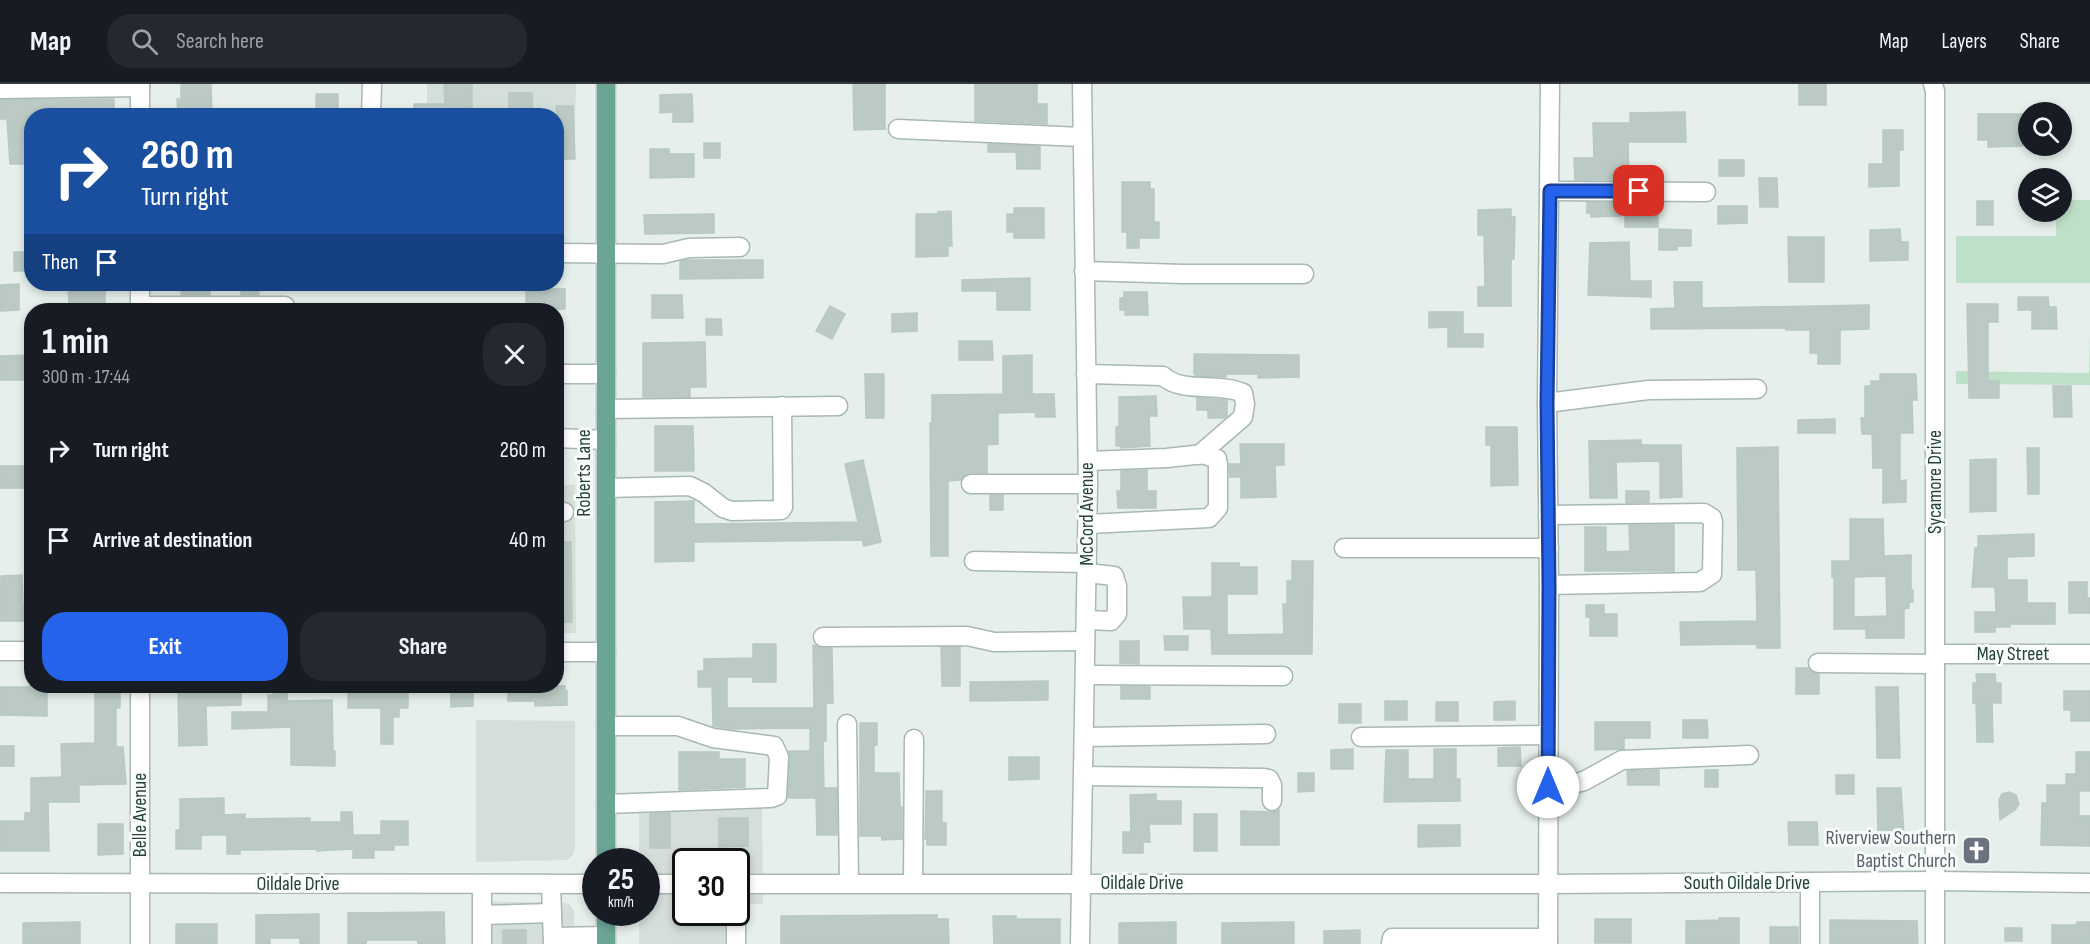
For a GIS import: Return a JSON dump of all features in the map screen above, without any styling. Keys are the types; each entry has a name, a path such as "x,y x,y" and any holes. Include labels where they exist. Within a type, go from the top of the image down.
{"main road":[{"name":"Roberts Lane","path":"606,84 606,848"}],"street":[{"path":"371,108 372,84"},
{"name":"McCord Avenue","path":"1080,944 1088,524 1082,84"},
{"path":"1391,944 1392,938 1436,941 1548,941 1547,403 1550,84"},
{"name":"Sycamore Drive","path":"1933,84 1935,91 1935,944"},
{"path":"0,88 140,86 140,108"},
{"path":"898,129 1082,137"},
{"path":"1550,191 1706,192"},
{"path":"564,253 663,254 689,248 740,247"},
{"path":"1084,271 1304,274"},
{"path":"564,374 606,374"},
{"path":"1086,375 1163,376 1172,384 1230,388 1243,393 1245,404 1242,417 1199,454"},
{"path":"1547,403 1648,390 1757,388"},
{"path":"606,488 690,486 732,511 781,510 783,507 783,406"},
{"path":"606,409 838,406"},
{"path":"564,438 606,440"},
{"path":"1088,461 1167,459 1199,454 1217,459 1218,508 1209,518 1088,524"},
{"path":"971,484 1088,484"},
{"path":"1548,515 1704,513 1712,518 1713,522 1712,574 1700,582 1549,585"},
{"path":"1344,548 1549,548"},
{"path":"974,561 1087,568 1114,576 1117,586 1117,614 1111,621 1086,620"},
{"path":"823,637 967,636 994,642 1085,641"},
{"path":"0,651 24,651"},
{"path":"564,652 606,652"},
{"name":"May Street","path":"1818,663 2090,654"},
{"path":"1085,675 1283,675"},
{"name":"Belle Avenue","path":"140,693 140,944"},
{"path":"848,724 849,883"},
{"path":"606,726 678,726 713,738 774,746 779,757 777,796 771,798 606,804"},
{"path":"1084,737 1266,734"},
{"path":"1362,737 1548,735"},
{"path":"913,883 914,739"},
{"path":"1548,787 1584,781 1622,760 1749,755"},
{"path":"1083,776 1264,778 1269,779 1272,785 1272,801"},
{"name":"South Oildale Drive","path":"1548,884 1935,881 2090,883"},
{"name":"Oildale Drive","path":"750,884 1081,882 1548,884"},
{"path":"1810,882 1810,944"},
{"name":"Oildale Drive","path":"0,883 582,884"},
{"path":"482,884 482,944"},
{"path":"551,884 553,941 606,940"},
{"path":"482,915 552,913"},
{"path":"736,926 736,944"}],"shaded area":[{"path":"427,84 576,84 575,133 564,133 564,108 427,108"},
{"path":"564,485 575,485 576,633 564,633"},
{"path":"476,720 575,721 575,847 573,855 567,860 476,862"},
{"path":"762,809 763,904 750,904 750,848 672,848 672,926 725,926 725,944 639,944 639,926 660,926 660,848 639,848 639,810"},
{"path":"491,902 569,904 574,911 575,944 491,944"}],"green space":[{"path":"2072,200 2090,200 2090,283 1956,283 1956,236 2056,236 2056,222 2072,222"},
{"path":"2090,335 2090,385 1956,384 1956,371 2089,373"}],"building":[{"path":"181,84 211,84 212,108 178,108 177,99 181,99"},
{"path":"444,84 472,84 472,108 414,108 414,104 445,104"},
{"path":"853,84 885,84 885,129 854,130"},
{"path":"975,84 1037,84 1037,104 1047,104 1047,124 975,121"},
{"path":"1799,84 1826,84 1826,105 1799,105"},
{"path":"509,93 532,93 533,108 509,108"},
{"path":"316,94 338,94 338,108 316,108"},
{"path":"692,94 693,122 673,122 673,112 660,113 660,95"},
{"path":"114,99 114,108 24,108 23,164 10,164 7,119 0,119 0,100"},
{"path":"556,106 573,106 575,159 564,159 564,108 556,108"},
{"path":"1685,112 1686,142 1628,142 1629,180 1575,180 1574,158 1594,158 1593,123 1630,123 1630,113"},
{"path":"1978,114 2018,114 2018,146 1988,147 1988,140 1978,140"},
{"path":"1883,130 1903,130 1903,150 1899,150 1899,186 1869,187 1869,164 1883,164"},
{"path":"704,143 720,143 720,158 704,158"},
{"path":"988,144 1040,146 1040,169 1017,169 1016,152 988,152"},
{"path":"650,149 669,149 669,154 694,154 694,177 650,178"},
{"path":"1719,160 1744,160 1744,176 1719,176"},
{"path":"1759,178 1777,178 1778,207 1760,207"},
{"path":"1122,182 1150,182 1150,189 1154,189 1154,222 1159,222 1159,238 1139,238 1139,248 1127,248 1127,232 1122,232"},
{"path":"1977,201 1993,201 1993,225 1977,225"},
{"path":"1587,202 1620,203 1620,216 1591,217 1591,213 1587,213"},
{"path":"1718,206 1747,206 1747,223 1718,224"},
{"path":"1014,208 1044,208 1044,238 1014,238 1014,232 1007,232 1007,214 1014,214"},
{"path":"1511,209 1511,217 1515,217 1514,259 1511,259 1511,306 1478,306 1478,287 1485,287 1484,235 1478,235 1478,210"},
{"path":"1625,210 1640,210 1640,214 1658,214 1658,227 1625,227"},
{"path":"951,211 952,246 948,246 948,256 916,257 916,214 938,214 938,212"},
{"path":"714,214 714,233 645,234 644,215"},
{"path":"1659,229 1691,230 1691,246 1677,246 1677,250 1659,250"},
{"path":"1900,229 1901,242 1908,242 1908,260 1870,261 1870,230"},
{"path":"1788,237 1824,237 1824,282 1789,282"},
{"path":"1629,242 1630,281 1651,281 1651,297 1588,295 1590,243"},
{"path":"14,252 24,252 24,271 14,271"},
{"path":"685,260 763,260 763,278 680,279 680,262"},
{"path":"1030,278 1030,310 997,310 997,291 962,291 962,280"},
{"path":"1674,282 1702,282 1702,308 1869,305 1869,329 1840,330 1840,364 1818,364 1818,353 1810,353 1810,330 1786,330 1786,328 1651,329 1651,309 1675,308"},
{"path":"19,284 19,310 0,311 0,285"},
{"path":"565,289 565,309 564,303 526,303 526,291 564,291"},
{"path":"68,291 105,291 105,303 69,303"},
{"path":"181,291 210,291 210,295 181,295"},
{"path":"241,291 259,291 259,295 241,295"},
{"path":"1124,292 1147,292 1148,315 1125,315 1125,310 1120,310 1120,298 1124,298"},
{"path":"652,295 682,295 683,318 652,318"},
{"path":"2018,297 2048,297 2049,307 2056,307 2057,329 2032,329 2032,310 2018,310"},
{"path":"1967,304 1998,304 1998,322 1988,322 1988,381 1999,381 1999,398 1969,398"},
{"path":"830,306 845,314 832,339 816,331"},
{"path":"1429,312 1463,312 1463,334 1483,334 1483,347 1448,347 1448,327 1429,328"},
{"path":"917,313 917,331 892,332 892,314"},
{"path":"706,319 721,319 722,335 706,335"},
{"path":"959,341 992,341 993,360 959,360"},
{"path":"705,342 706,387 690,387 690,397 643,397 643,343"},
{"path":"1194,354 1299,355 1299,377 1258,378 1258,374 1226,374 1226,377 1197,376 1194,374"},
{"path":"24,355 24,380 0,380 0,356"},
{"path":"1032,355 1032,394 1054,394 1055,417 1036,417 1035,412 998,413 998,444 987,445 987,473 970,473 961,480 948,481 948,556 931,556 930,423 932,423 932,395 1003,394 1003,356"},
{"path":"865,374 884,374 884,418 866,418"},
{"path":"1880,374 1916,374 1917,400 1912,400 1913,433 1900,433 1900,481 1906,480 1906,502 1883,503 1883,468 1873,468 1872,434 1862,434 1861,418 1865,418 1865,386 1871,386 1871,381 1880,381"},
{"path":"2053,386 2071,386 2072,417 2054,417"},
{"path":"1156,396 1157,416 1149,416 1150,446 1121,448 1116,446 1116,427 1119,427 1119,397"},
{"path":"1197,398 1227,400 1227,416 1208,418 1208,410 1197,410"},
{"path":"1835,419 1835,433 1798,433 1798,420"},
{"path":"655,426 693,426 694,471 655,471"},
{"path":"1486,427 1517,427 1518,485 1491,486 1491,445 1486,445"},
{"path":"1641,440 1641,445 1681,445 1682,497 1660,498 1660,461 1616,462 1617,498 1590,498 1589,441"},
{"path":"1240,444 1284,444 1284,465 1275,465 1276,497 1241,498 1241,477 1230,477 1229,464 1241,464"},
{"path":"1778,447 1780,648 1757,648 1757,644 1681,645 1680,622 1757,621 1756,570 1738,570 1737,448"},
{"path":"2027,448 2039,448 2039,494 2028,494"},
{"path":"1996,459 1996,511 1970,512 1970,460"},
{"path":"863,460 881,542 864,546 862,540 694,542 694,561 655,562 655,502 694,501 694,524 858,522 845,464"},
{"path":"0,466 24,466 24,488 0,488"},
{"path":"1147,470 1147,491 1156,491 1156,508 1118,508 1117,491 1121,491 1121,471"},
{"path":"1626,491 1649,491 1649,502 1626,503"},
{"path":"990,495 1003,495 1003,510 990,510"},
{"path":"1850,519 1883,519 1884,556 1911,555 1913,602 1909,602 1909,608 1904,609 1904,638 1866,638 1866,629 1834,629 1832,561 1850,561","holes":["1886,576 1887,616 1854,617 1854,577"]},
{"path":"1629,525 1674,525 1674,571 1585,571 1585,527 1606,527 1606,552 1630,551"},
{"path":"2034,534 2034,556 2007,557 2007,580 2027,580 2027,603 2055,603 2055,624 2010,624 2010,627 1995,627 1995,632 1975,632 1975,612 1996,612 1995,587 1972,587 1978,536"},
{"path":"564,542 571,542 572,622 564,622"},
{"path":"1292,561 1313,561 1312,654 1212,654 1211,629 1184,629 1183,597 1212,597 1212,563 1239,563 1239,567 1257,567 1257,594 1227,594 1227,635 1284,634 1283,604 1287,604 1287,581 1292,581"},
{"path":"22,575 24,621 0,621 1,576"},
{"path":"2069,582 2087,582 2090,613 2069,613"},
{"path":"1586,605 1604,605 1604,614 1617,614 1617,636 1590,636 1590,617 1586,617"},
{"path":"1164,636 1188,636 1188,650 1165,650"},
{"path":"1120,641 1139,641 1139,664 1120,663"},
{"path":"753,644 776,644 776,682 753,682 753,677 727,677 727,708 814,708 813,645 832,648 833,703 826,703 826,741 823,741 824,788 837,788 837,835 817,835 816,798 788,798 789,751 810,751 810,728 731,729 713,726 712,687 698,687 698,671 704,671 704,659 753,658"},
{"path":"941,647 960,647 960,686 942,686"},
{"path":"1796,668 1808,668 1813,673 1819,674 1819,694 1796,694"},
{"path":"1976,674 1995,674 1996,683 2001,683 2001,703 1992,703 1993,742 1977,742 1976,703 1973,703 1973,683 1977,683"},
{"path":"1048,681 1048,700 970,701 970,682"},
{"path":"564,686 567,691 567,705 535,706 535,701 508,701 508,693 564,693"},
{"path":"1121,686 1150,687 1150,699 1121,699"},
{"path":"0,687 24,687 24,693 47,693 47,716 0,715"},
{"path":"1876,687 1898,687 1900,758 1877,758"},
{"path":"2064,691 2090,691 2090,721 2071,721 2071,710 2064,710"},
{"path":"95,693 120,693 120,708 116,708 116,747 123,747 126,784 79,785 79,802 48,802 49,851 0,851 0,821 25,821 25,813 31,813 31,778 62,777 61,744 95,743"},
{"path":"178,693 241,693 241,705 206,706 207,745 179,746"},
{"path":"273,693 287,693 287,701 332,700 335,766 291,765 291,727 232,729 232,712 268,712 268,695 273,695"},
{"path":"348,693 408,693 408,708 399,708 399,717 393,717 393,744 381,744 381,708 348,708"},
{"path":"451,693 473,693 473,706 451,707"},
{"path":"1385,701 1407,701 1407,720 1385,720"},
{"path":"1515,701 1515,720 1494,720 1494,702"},
{"path":"1436,702 1458,702 1458,721 1436,721"},
{"path":"1339,704 1361,704 1361,723 1339,723"},
{"path":"1683,720 1707,720 1708,738 1683,738"},
{"path":"1595,722 1650,722 1650,738 1624,738 1624,749 1595,750"},
{"path":"860,723 877,723 874,773 899,773 902,839 882,840 882,836 860,836"},
{"path":"0,746 14,746 14,766 0,766"},
{"path":"1520,747 1521,766 1498,766 1498,748"},
{"path":"1353,749 1353,769 1331,769 1331,750"},
{"path":"1434,749 1456,749 1456,779 1460,779 1460,801 1384,802 1386,750 1408,750 1408,779 1434,779"},
{"path":"679,752 719,752 719,759 745,759 745,787 679,790"},
{"path":"2076,752 2090,752 2090,791 2079,791 2079,816 2090,816 2090,846 2041,845 2042,803 2047,803 2047,785 2066,785 2066,774 2076,774"},
{"path":"1009,757 1039,757 1039,779 1009,780"},
{"path":"1659,770 1659,785 1628,785 1627,771"},
{"path":"1705,770 1718,770 1718,787 1705,787"},
{"path":"1298,773 1314,773 1314,791 1298,792"},
{"path":"1836,775 1854,775 1854,794 1836,794"},
{"path":"1877,788 1901,788 1904,835 1878,836"},
{"path":"926,791 942,791 942,823 946,823 946,845 927,845 927,839 925,839"},
{"path":"2009,792 2016,795 2019,804 2015,810 2000,820 1999,800 2002,794"},
{"path":"1156,794 1156,801 1181,801 1181,824 1149,824 1150,842 1143,842 1143,853 1123,853 1123,832 1131,832 1130,795"},
{"path":"224,798 224,815 245,814 245,819 310,818 310,822 341,822 341,812 352,812 353,835 381,835 381,821 408,821 408,845 394,845 394,850 374,850 374,858 353,858 353,849 240,850 240,854 227,854 227,835 201,835 201,849 176,849 176,830 180,830 180,799"},
{"path":"1279,810 1279,845 1241,845 1241,811 1273,812"},
{"path":"670,813 670,848 650,848 650,814"},
{"path":"1194,814 1217,814 1217,851 1194,851"},
{"path":"719,818 748,818 748,846 719,847"},
{"path":"1788,822 1817,822 1818,845 1789,845"},
{"path":"98,824 123,824 123,854 98,855"},
{"path":"1418,825 1460,825 1460,846 1418,847"},
{"path":"444,912 445,944 418,944 418,940 366,940 366,944 348,944 348,913"},
{"path":"319,914 319,944 300,944 300,938 270,938 270,944 256,944 256,915"},
{"path":"937,915 937,919 948,919 949,944 781,944 781,916"},
{"path":"993,916 1016,916 1016,919 1060,919 1060,944 994,944"},
{"path":"1719,918 1739,918 1739,944 1686,944 1686,921 1719,920"},
{"path":"1595,919 1631,919 1631,943 1595,943"},
{"path":"1830,920 1917,921 1918,944 1830,944"},
{"path":"80,922 80,944 23,944 23,923"},
{"path":"1176,922 1176,944 1119,944 1119,923"},
{"path":"1294,922 1294,944 1222,944 1222,923"},
{"path":"2077,922 2090,922 2090,944 2052,944 2052,925 2077,925"},
{"path":"176,924 217,924 217,944 176,944"},
{"path":"1770,927 1798,927 1798,944 1770,944"},
{"path":"2005,928 2022,928 2022,941 2005,941"},
{"path":"503,930 526,930 526,944 503,944"},
{"path":"1360,930 1360,944 1324,944 1324,931"}],"place":[{"name":"Riverview Southern Baptist Church","path":"1977,850"}],"route":[{"path":"1548,787 1547,403 1550,191 1639,191"}]}
